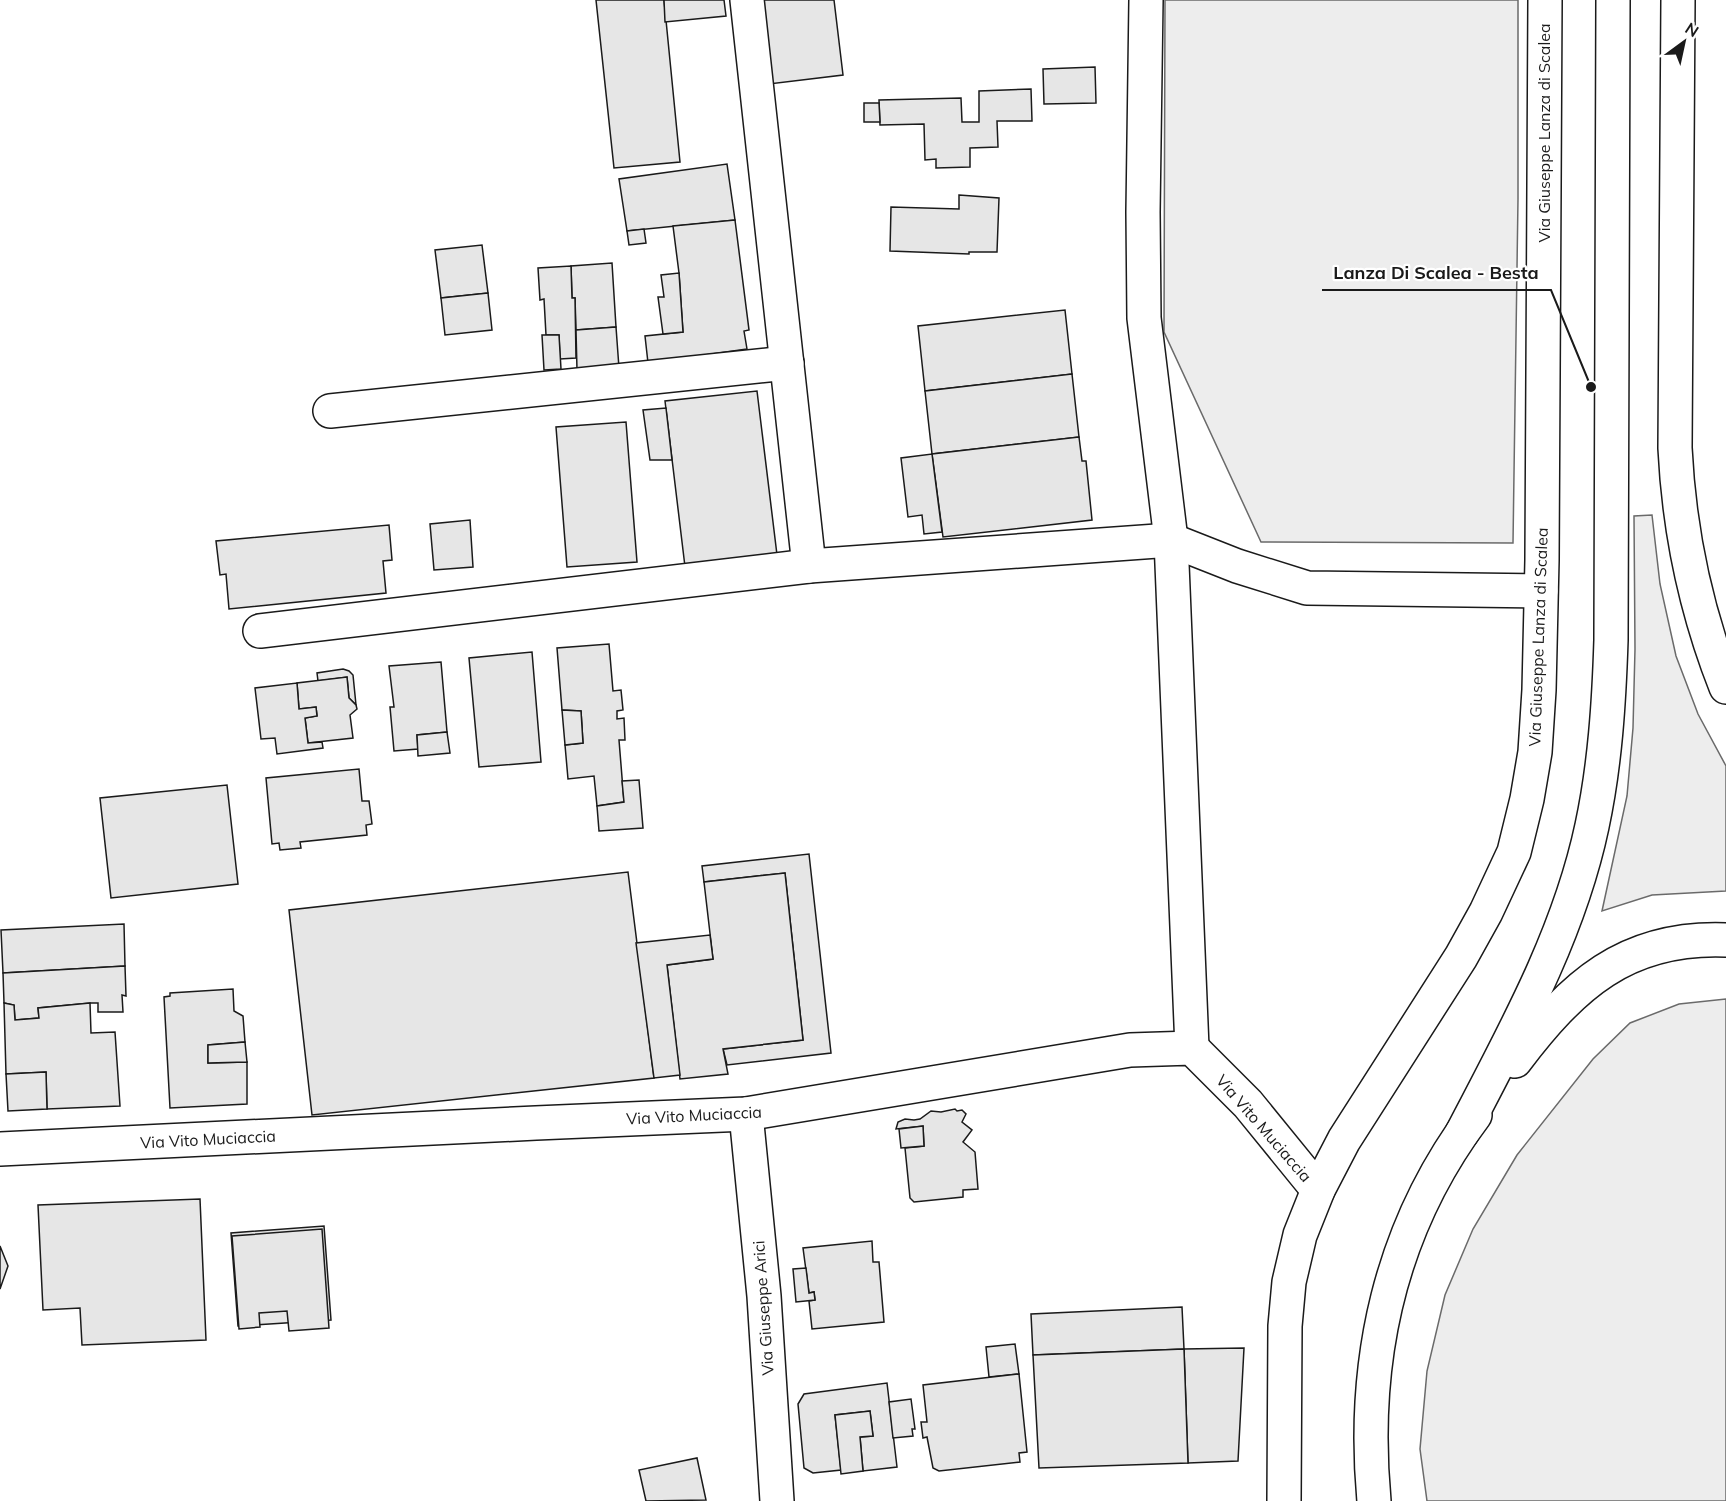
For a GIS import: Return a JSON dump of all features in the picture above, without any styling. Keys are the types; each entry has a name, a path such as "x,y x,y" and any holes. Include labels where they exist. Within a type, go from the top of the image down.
{"street":[{"path":"747,0 809,566"},
{"path":"1146,0 1144,318 1171,540 1192,1048"},
{"name":"Via Giuseppe Lanza di Scalea","path":"1284,1501 1286,1326 1289,1282 1300,1235 1318,1190 1344,1140 1461,957 1486,912 1515,852 1535,753 1541,591 1545,0"},
{"path":"1353,1501 1375,1360 1389,1289 1402,1249 1418,1209 1462,1132 1513,1033 1558,936 1577,882 1592,828 1600,782 1609,698 1611,640 1613,0"},
{"path":"1678,0 1675,448 1677,484 1682,529 1696,594 1726,687"},
{"path":"330,411 787,363"},
{"path":"260,631 809,566 1171,540 1237,566 1307,588 1541,591"},
{"path":"1462,1132 1537,1032 1565,1001 1598,974 1625,958 1656,947 1726,940"},
{"name":"Via Vito Muciaccia","path":"0,1149 746,1114 1130,1050 1192,1048 1248,1104 1318,1190"},
{"name":"Via Giuseppe Arici","path":"746,1114 764,1296 777,1501"},
{"path":"1374,1501 1372,1473 1375,1360"}],"shaded area":[{"path":"1165,0 1518,0 1518,199 1513,543 1261,542 1164,332"},
{"path":"1652,515 1660,584 1676,656 1698,714 1726,766 1726,891 1652,895 1602,911 1627,796 1633,728 1634,516"},
{"path":"1726,999 1726,1501 1427,1501 1420,1449 1427,1371 1445,1295 1473,1229 1517,1155 1593,1059 1630,1023 1679,1004"}],"building":[{"path":"596,0 664,0 680,162 614,168"},
{"path":"664,0 724,0 726,16 665,22"},
{"path":"760,0 834,0 843,75 769,84"},
{"path":"1095,67 1096,103 1044,104 1043,69"},
{"path":"1031,89 1032,121 997,121 998,147 970,148 970,167 936,168 936,159 925,160 924,124 880,125 879,100 961,98 962,122 979,122 979,91"},
{"path":"864,103 879,103 880,122 864,122"},
{"path":"727,164 735,220 627,231 619,179"},
{"path":"959,195 999,198 997,252 969,252 969,254 890,251 891,207 959,209"},
{"path":"735,220 749,330 744,331 747,349 648,363 645,336 683,332 673,226"},
{"path":"644,229 646,243 629,245 627,231"},
{"path":"482,245 488,293 441,298 435,250"},
{"path":"612,263 616,327 576,330 571,266"},
{"path":"571,266 572,298 575,298 576,358 560,359 559,335 546,335 544,299 540,300 538,268"},
{"path":"679,273 683,332 663,334 658,297 664,297 661,275"},
{"path":"488,293 492,330 445,335 441,298"},
{"path":"1065,310 1072,374 925,391 918,326"},
{"path":"616,327 619,368 577,370 576,330"},
{"path":"542,335 559,335 561,369 544,370"},
{"path":"1072,374 1079,437 932,454 925,391"},
{"path":"757,391 778,563 686,575 665,401"},
{"path":"666,408 672,460 650,460 643,410"},
{"path":"626,422 637,562 567,567 556,427"},
{"path":"1079,437 1082,461 1086,461 1092,520 943,537 932,454"},
{"path":"932,454 942,532 924,534 922,515 908,517 901,458"},
{"path":"470,520 473,567 434,570 430,524"},
{"path":"389,525 392,560 383,561 386,593 229,609 226,574 220,575 216,541"},
{"path":"609,644 613,691 621,690 623,710 617,711 617,719 624,718 625,740 619,740 624,802 597,806 594,776 568,779 565,745 583,743 581,711 562,710 557,648"},
{"path":"532,652 541,762 479,767 469,658"},
{"path":"441,662 447,732 417,735 418,749 394,751 390,707 394,707 389,666"},
{"path":"343,669 353,675 356,705 349,698 347,677 318,681 317,673"},
{"path":"347,677 349,698 357,709 350,715 353,738 308,743 305,718 317,716 316,707 299,709 297,683"},
{"path":"297,683 299,709 316,707 317,716 305,718 308,743 322,742 323,748 277,754 275,738 261,739 255,688"},
{"path":"562,710 581,711 583,743 565,745"},
{"path":"447,732 450,753 418,756 417,735"},
{"path":"359,769 362,801 369,801 372,824 366,825 367,835 300,842 301,848 280,850 279,843 272,844 266,778"},
{"path":"639,780 643,828 599,831 597,806 624,802 622,781"},
{"path":"227,785 238,884 111,898 100,798"},
{"path":"809,854 831,1053 727,1065 723,1049 803,1040 785,873 704,882 702,866"},
{"path":"628,872 654,1078 312,1115 289,910"},
{"path":"785,873 803,1040 723,1049 728,1074 680,1079 667,965 713,959 704,882"},
{"path":"124,924 125,966 3,973 1,930"},
{"path":"710,935 713,959 667,965 680,1075 654,1078 636,943"},
{"path":"125,966 126,996 122,995 123,1012 98,1012 98,1003 90,1003 38,1008 39,1018 15,1020 14,1005 4,1003 3,973"},
{"path":"233,989 234,1011 243,1016 245,1042 208,1045 208,1063 247,1062 247,1104 170,1108 164,997 170,996 170,993"},
{"path":"4,1003 14,1005 15,1020 39,1018 38,1008 90,1003 91,1033 115,1032 120,1106 47,1109 46,1072 6,1074"},
{"path":"245,1042 247,1062 208,1063 208,1045"},
{"path":"46,1072 47,1109 8,1111 6,1074"},
{"path":"962,1110 966,1114 962,1122 972,1130 963,1142 975,1152 978,1189 963,1190 963,1197 914,1202 910,1198 905,1148 924,1146 923,1126 896,1129 898,1122 905,1119 920,1119 931,1111 941,1112"},
{"path":"923,1126 924,1146 901,1148 899,1129"},
{"path":"200,1199 206,1340 82,1345 80,1308 43,1310 38,1205"},
{"path":"324,1226 331,1320 238,1326 231,1233"},
{"path":"322,1229 329,1328 289,1331 287,1311 259,1313 260,1327 239,1329 232,1236"},
{"path":"872,1241 873,1262 879,1262 884,1322 812,1329 809,1301 815,1300 814,1292 809,1293 803,1248"},
{"path":"0,1246 8,1266 0,1289"},
{"path":"806,1268 809,1293 814,1292 815,1300 796,1302 793,1269"},
{"path":"1182,1307 1184,1349 1033,1355 1031,1314"},
{"path":"1015,1344 1019,1374 989,1377 986,1347"},
{"path":"1244,1348 1238,1461 1188,1463 1184,1349"},
{"path":"1184,1349 1188,1463 1039,1468 1033,1355"},
{"path":"1019,1374 1027,1452 1019,1453 1020,1462 939,1471 933,1468 927,1437 923,1438 921,1422 927,1422 923,1385"},
{"path":"887,1383 897,1467 863,1471 860,1437 873,1436 870,1411 835,1415 841,1470 813,1473 804,1468 798,1404 804,1394"},
{"path":"911,1399 915,1429 912,1429 913,1436 893,1438 889,1402"},
{"path":"870,1411 873,1436 860,1437 863,1471 841,1474 835,1415"},
{"path":"697,1458 706,1500 646,1501 639,1470"}],"place":[{"name":"Lanza Di Scalea - Besta","path":"1591,387"}]}
